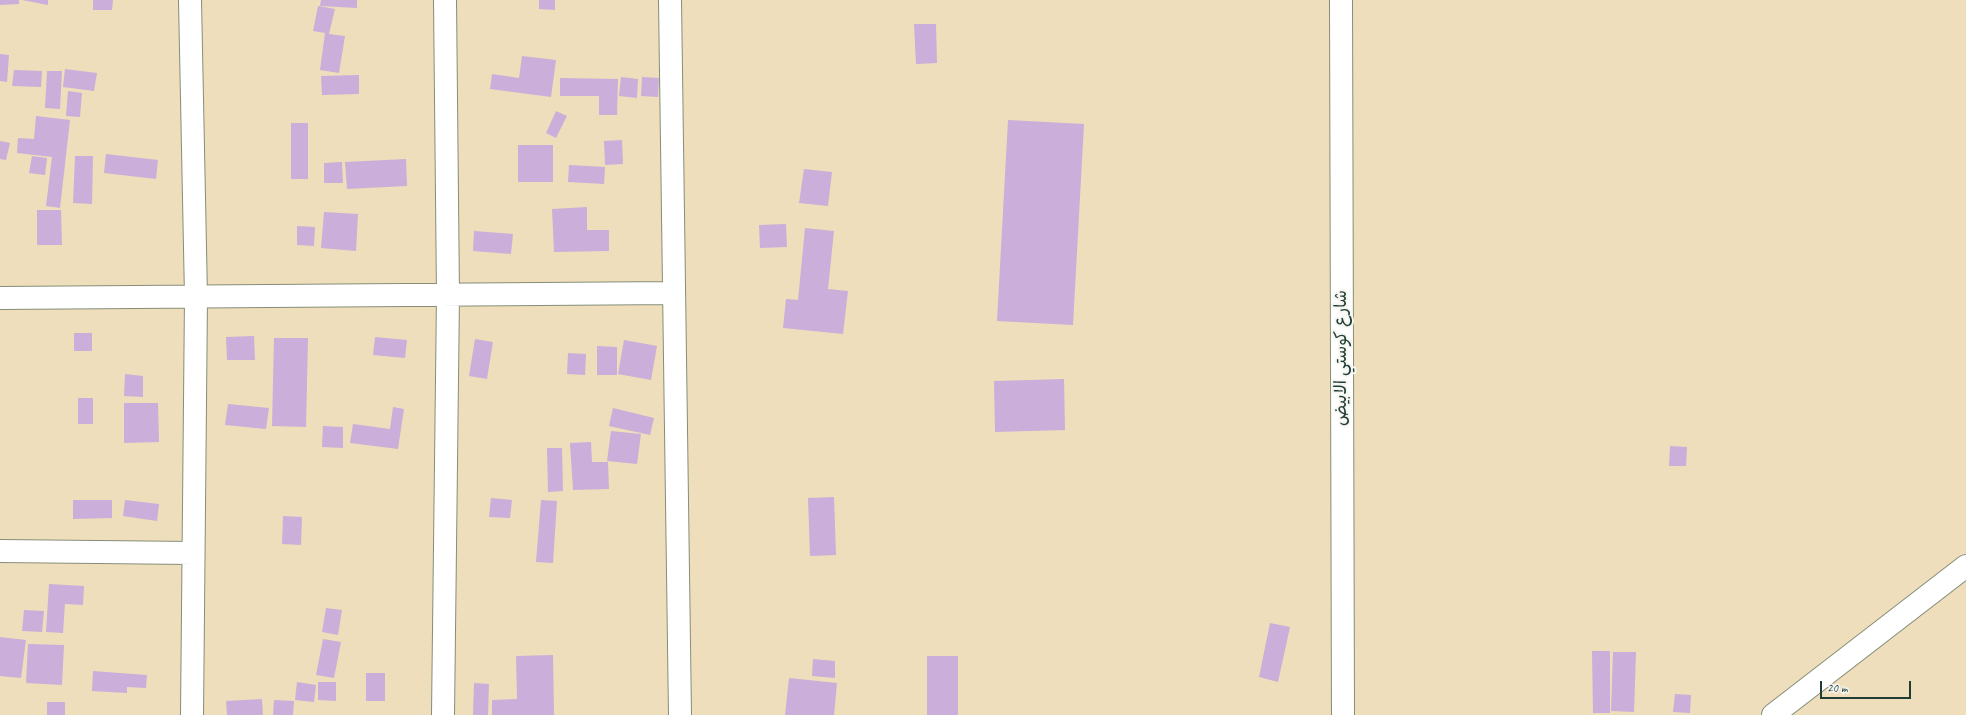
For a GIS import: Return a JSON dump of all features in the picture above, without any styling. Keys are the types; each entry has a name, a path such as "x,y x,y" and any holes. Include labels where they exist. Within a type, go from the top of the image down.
{"main road":[{"path":"190,0 196,297 192,715"},
{"path":"443,715 448,295 445,0"},
{"path":"670,0 680,715"},
{"name":"شارع كوستي الابيض","path":"1342,0 1344,715"},
{"path":"0,298 674,293"},
{"path":"0,551 194,553"},
{"path":"1773,715 1966,566"}],"building":[{"path":"0,0 19,0 19,4 0,5"},
{"path":"22,0 48,0 48,5"},
{"path":"93,0 113,0 112,10 93,10"},
{"path":"321,0 357,0 357,8 320,6"},
{"path":"539,0 555,0 555,10 539,9"},
{"path":"318,6 335,9 329,34 345,36 339,73 320,70 325,33 313,31"},
{"path":"914,24 936,24 937,63 916,64"},
{"path":"0,54 9,55 7,82 0,81"},
{"path":"522,56 556,60 551,97 490,89 492,74 519,78"},
{"path":"65,69 97,73 94,91 63,87"},
{"path":"14,70 42,71 41,87 12,86"},
{"path":"47,71 62,71 60,109 45,108"},
{"path":"359,75 359,94 322,95 321,76"},
{"path":"621,77 638,79 637,98 619,96"},
{"path":"642,77 659,78 658,97 641,96"},
{"path":"560,78 618,79 617,115 599,115 599,96 560,96"},
{"path":"68,91 82,93 80,117 66,116"},
{"path":"556,111 567,116 556,138 546,133"},
{"path":"36,116 70,120 60,208 46,206 52,157 17,153 18,138 34,139"},
{"path":"1008,120 1084,124 1073,325 997,321"},
{"path":"291,123 308,123 308,179 291,179"},
{"path":"622,140 623,164 605,165 604,141"},
{"path":"0,141 10,143 6,160 0,159"},
{"path":"518,145 553,145 553,182 518,182"},
{"path":"106,154 158,160 156,179 104,173"},
{"path":"32,156 47,158 45,175 29,173"},
{"path":"75,156 93,156 92,204 73,203"},
{"path":"406,159 407,186 347,189 345,162"},
{"path":"342,162 343,183 324,183 324,163"},
{"path":"569,165 605,167 604,184 568,182"},
{"path":"804,169 832,172 828,206 799,203"},
{"path":"587,207 587,230 609,230 609,251 554,252 552,209"},
{"path":"37,210 61,210 62,245 37,245"},
{"path":"324,212 358,214 356,251 321,248"},
{"path":"786,224 787,247 760,248 759,225"},
{"path":"297,226 315,227 314,246 297,245"},
{"path":"805,228 834,231 828,289 848,291 843,334 783,328 786,299 798,300"},
{"path":"474,231 513,234 511,254 473,251"},
{"path":"74,333 92,333 92,351 74,351"},
{"path":"254,336 255,360 227,360 226,337"},
{"path":"375,337 407,340 405,358 373,355"},
{"path":"274,338 308,338 306,427 272,426"},
{"path":"475,339 493,342 487,379 469,376"},
{"path":"624,340 657,346 651,380 618,374"},
{"path":"597,346 617,347 617,375 597,375"},
{"path":"568,353 586,354 585,375 567,374"},
{"path":"125,374 143,376 143,397 124,396"},
{"path":"1064,379 1065,430 995,432 994,381"},
{"path":"78,398 93,398 93,424 78,424"},
{"path":"124,403 158,403 159,442 124,443"},
{"path":"228,404 269,408 266,429 225,425"},
{"path":"393,407 404,409 398,449 350,443 353,424 390,429"},
{"path":"613,408 654,418 650,435 609,426"},
{"path":"323,426 343,427 343,448 322,447"},
{"path":"611,431 641,434 637,464 607,461"},
{"path":"591,442 592,462 608,462 609,489 573,490 570,443"},
{"path":"1670,446 1687,447 1686,466 1669,466"},
{"path":"547,448 562,448 563,491 548,492"},
{"path":"834,497 836,555 810,556 808,498"},
{"path":"491,498 512,500 510,518 489,517"},
{"path":"73,500 112,500 112,518 73,519"},
{"path":"125,500 159,504 157,521 123,516"},
{"path":"541,500 557,501 553,563 536,562"},
{"path":"283,516 302,517 301,545 282,544"},
{"path":"49,584 84,586 83,605 65,604 63,633 46,632"},
{"path":"326,608 342,610 338,635 322,632"},
{"path":"24,610 44,611 42,632 22,631"},
{"path":"1270,623 1290,627 1278,682 1259,677"},
{"path":"0,637 26,640 21,678 0,676"},
{"path":"323,639 341,642 334,678 316,675"},
{"path":"28,644 64,645 62,685 26,683"},
{"path":"1592,651 1610,651 1610,713 1593,713"},
{"path":"1613,652 1636,652 1634,712 1611,711"},
{"path":"553,655 554,715 492,715 492,700 517,699 516,656"},
{"path":"927,656 958,656 958,715 927,715"},
{"path":"813,659 835,661 835,678 812,676"},
{"path":"93,671 147,675 146,688 127,687 127,693 92,691"},
{"path":"366,673 385,673 385,701 366,701"},
{"path":"789,678 837,683 834,715 785,715"},
{"path":"297,682 316,685 314,702 295,700"},
{"path":"318,682 336,682 336,701 318,700"},
{"path":"474,683 489,684 488,715 473,715"},
{"path":"1675,694 1691,695 1690,713 1673,712"},
{"path":"262,699 263,715 227,715 226,701"},
{"path":"274,700 294,701 293,715 273,715"},
{"path":"47,702 65,702 65,715 47,715"}]}
